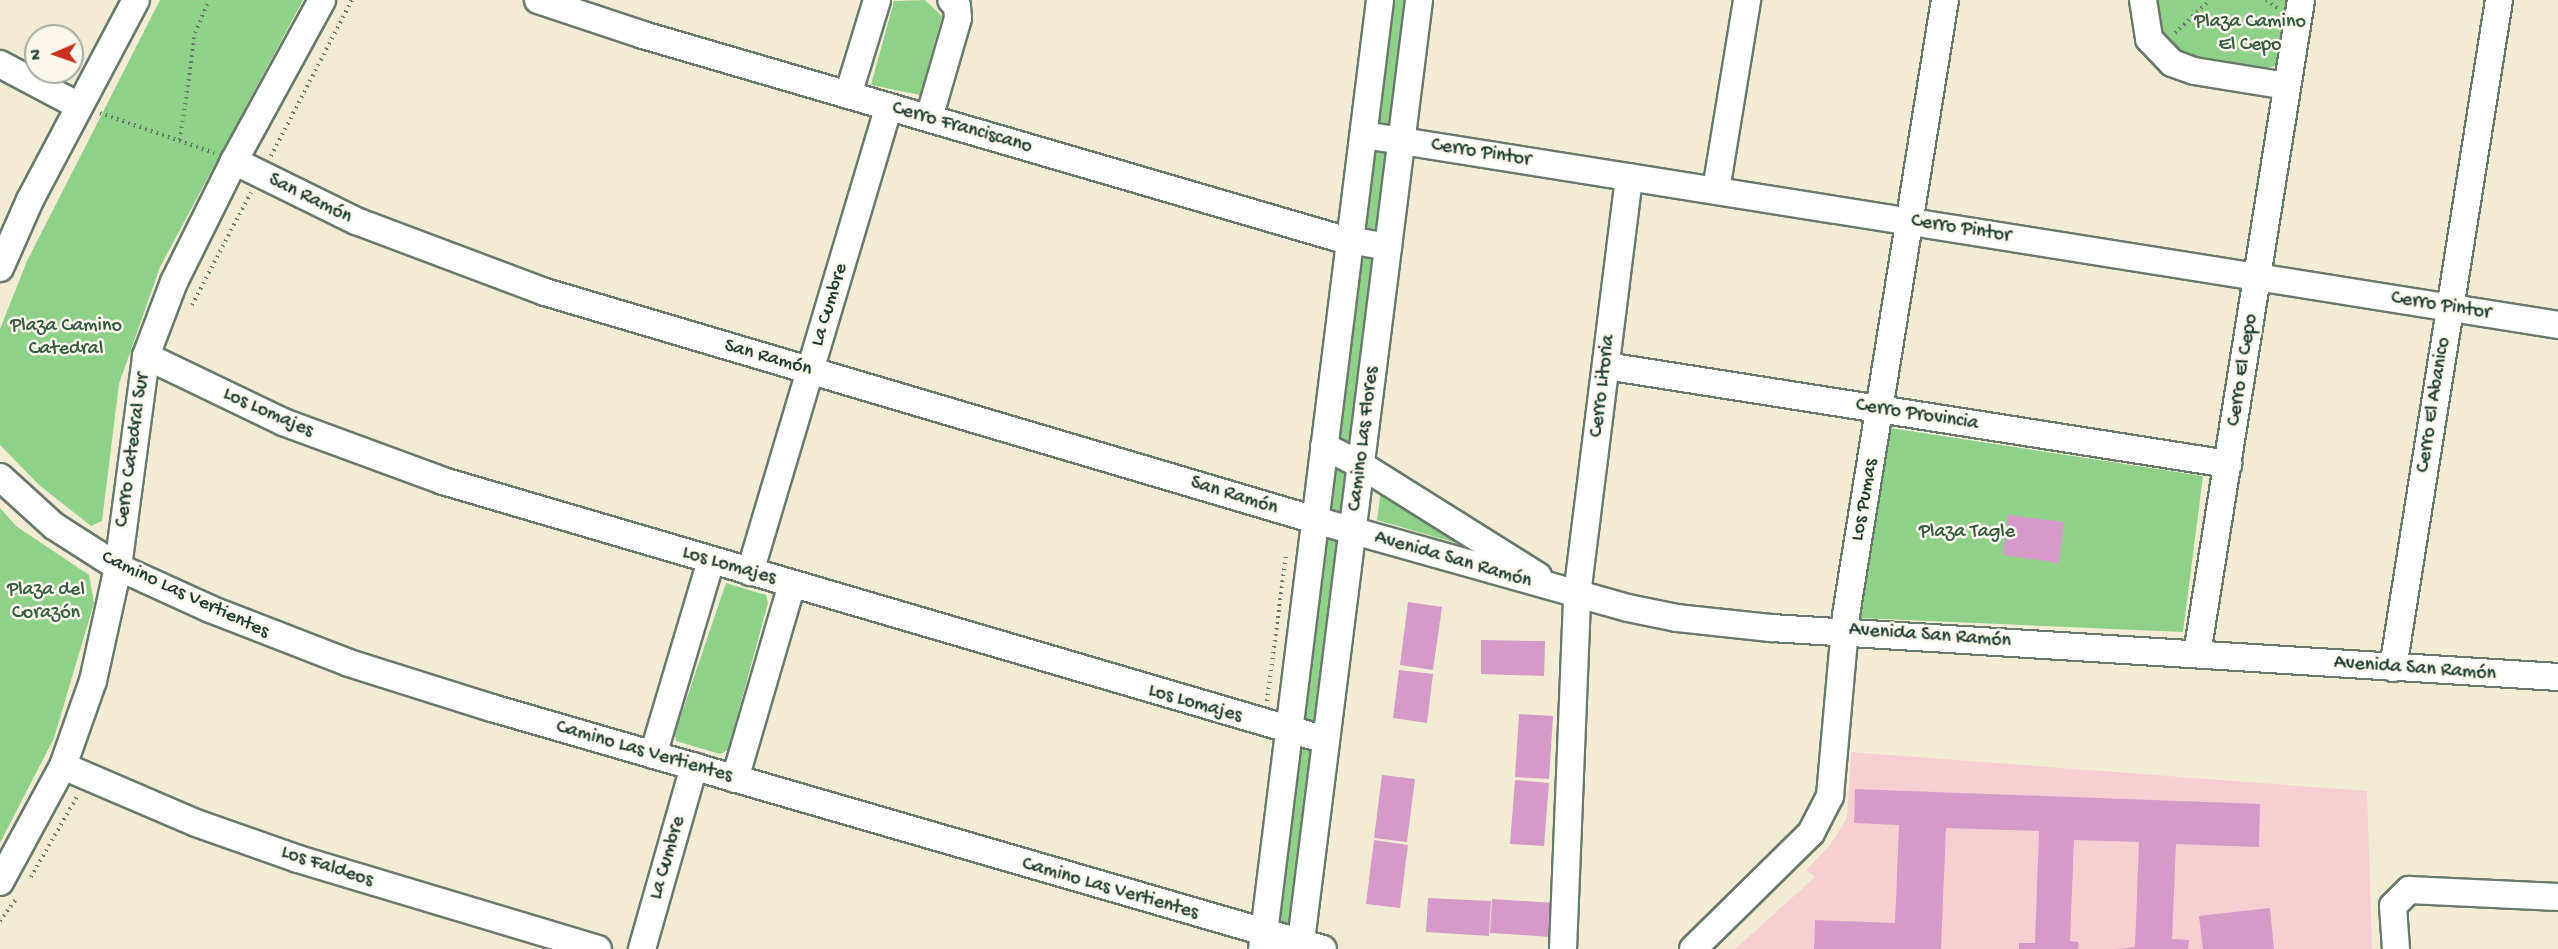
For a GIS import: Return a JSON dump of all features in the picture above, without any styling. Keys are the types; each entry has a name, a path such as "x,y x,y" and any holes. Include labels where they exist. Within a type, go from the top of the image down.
{"street":[{"path":"0,268 79,106 136,0"},
{"name":"Cerro Catedral Sur","path":"0,882 63,766 93,681 118,567 146,356 174,282 234,161 322,0"},
{"name":"Cerro Franciscano","path":"538,0 582,17 889,107 1351,241 1388,247"},
{"path":"848,95 877,0"},
{"path":"929,118 958,18 957,6 951,0"},
{"name":"Camino Las Flores","path":"1263,941 1380,0"},
{"name":"Camino Las Flores","path":"1308,947 1326,740 1419,0"},
{"path":"1716,190 1747,0"},
{"name":"Los Pumas","path":"1693,949 1803,842 1824,813 1833,779 1844,630 1945,0"},
{"path":"2143,0 2145,27 2156,49 2182,68 2287,86"},
{"name":"Cerro El Cepo","path":"2197,654 2301,0"},
{"name":"Cerro El Abanico","path":"2393,668 2499,0"},
{"path":"0,64 79,106"},
{"name":"La Cumbre","path":"750,572 889,107"},
{"name":"Cerro Pintor","path":"1364,135 2558,325"},
{"name":"San Ramón","path":"234,161 356,221 473,267 1315,520"},
{"name":"Cerro Litoria","path":"1563,949 1569,593 1606,366 1629,177"},
{"name":"Los Lomajes","path":"146,356 283,422 388,462 711,561 1326,740"},
{"name":"Cerro Provincia","path":"1606,366 2228,464"},
{"path":"1324,446 1361,465 1569,593"},
{"name":"Camino Las Vertientes","path":"0,477 54,526 118,567 210,609 350,663 1263,941 1308,947"},
{"name":"Avenida San Ramón","path":"1315,520 1569,593 1686,619 2393,668 2558,677"},
{"path":"653,754 711,561"},
{"path":"735,779 792,584"},
{"name":"Los Faldeos","path":"63,766 196,823 298,859 598,949"},
{"name":"La Cumbre","path":"642,949 694,766"},
{"path":"2396,949 2393,906 2403,893 2422,888 2558,897"}],"path":[{"path":"180,140 195,33 209,0"},
{"path":"188,313 352,0"},
{"path":"2156,49 2210,0"},
{"path":"79,106 234,161"}],"shaded area":[{"path":"1851,752 2367,791 2372,949 1735,949 1815,877 1806,870 1830,845 1847,818"}],"green space":[{"name":"Plaza Camino Catedral","path":"160,0 303,0 160,267 119,384 102,521 91,526 39,485 0,445 0,329 27,261"},
{"path":"925,0 942,16 920,95 871,85 894,1"},
{"path":"1392,0 1409,0 1287,949 1270,949"},
{"name":"Plaza Camino El Cepo","path":"2152,0 2290,0 2280,64 2260,71 2176,56 2156,33"},
{"name":"Plaza Tagle","path":"1890,428 2203,476 2183,632 1861,618"},
{"path":"1381,490 1473,548 1377,520"},
{"name":"Plaza del Corazón","path":"0,508 16,526 89,575 94,603 54,738 0,843"},
{"path":"726,583 766,595 768,603 728,750 720,754 676,741 675,733"}],"building":[{"path":"2008,515 2064,522 2059,563 2003,555"},
{"path":"1408,602 1442,607 1433,670 1400,665"},
{"path":"1481,640 1545,641 1544,676 1481,674"},
{"path":"1399,670 1433,674 1427,723 1393,718"},
{"path":"1519,714 1553,716 1549,779 1515,777"},
{"path":"1382,775 1415,779 1407,842 1374,838"},
{"path":"1515,780 1549,783 1544,846 1510,844"},
{"path":"1855,789 2260,804 2259,847 2176,844 2172,939 2189,940 2188,949 2117,949 2135,947 2139,842 2074,840 2070,941 2079,942 2078,949 2019,949 2019,943 2035,943 2039,831 1946,828 1941,949 1814,949 1815,920 1895,923 1899,825 1854,823"},
{"path":"1374,840 1408,845 1400,908 1366,904"},
{"path":"1428,898 1491,901 1489,936 1426,932"},
{"path":"1492,899 1555,903 1553,937 1490,933"},
{"path":"2270,908 2274,949 2203,949 2199,916"}]}
